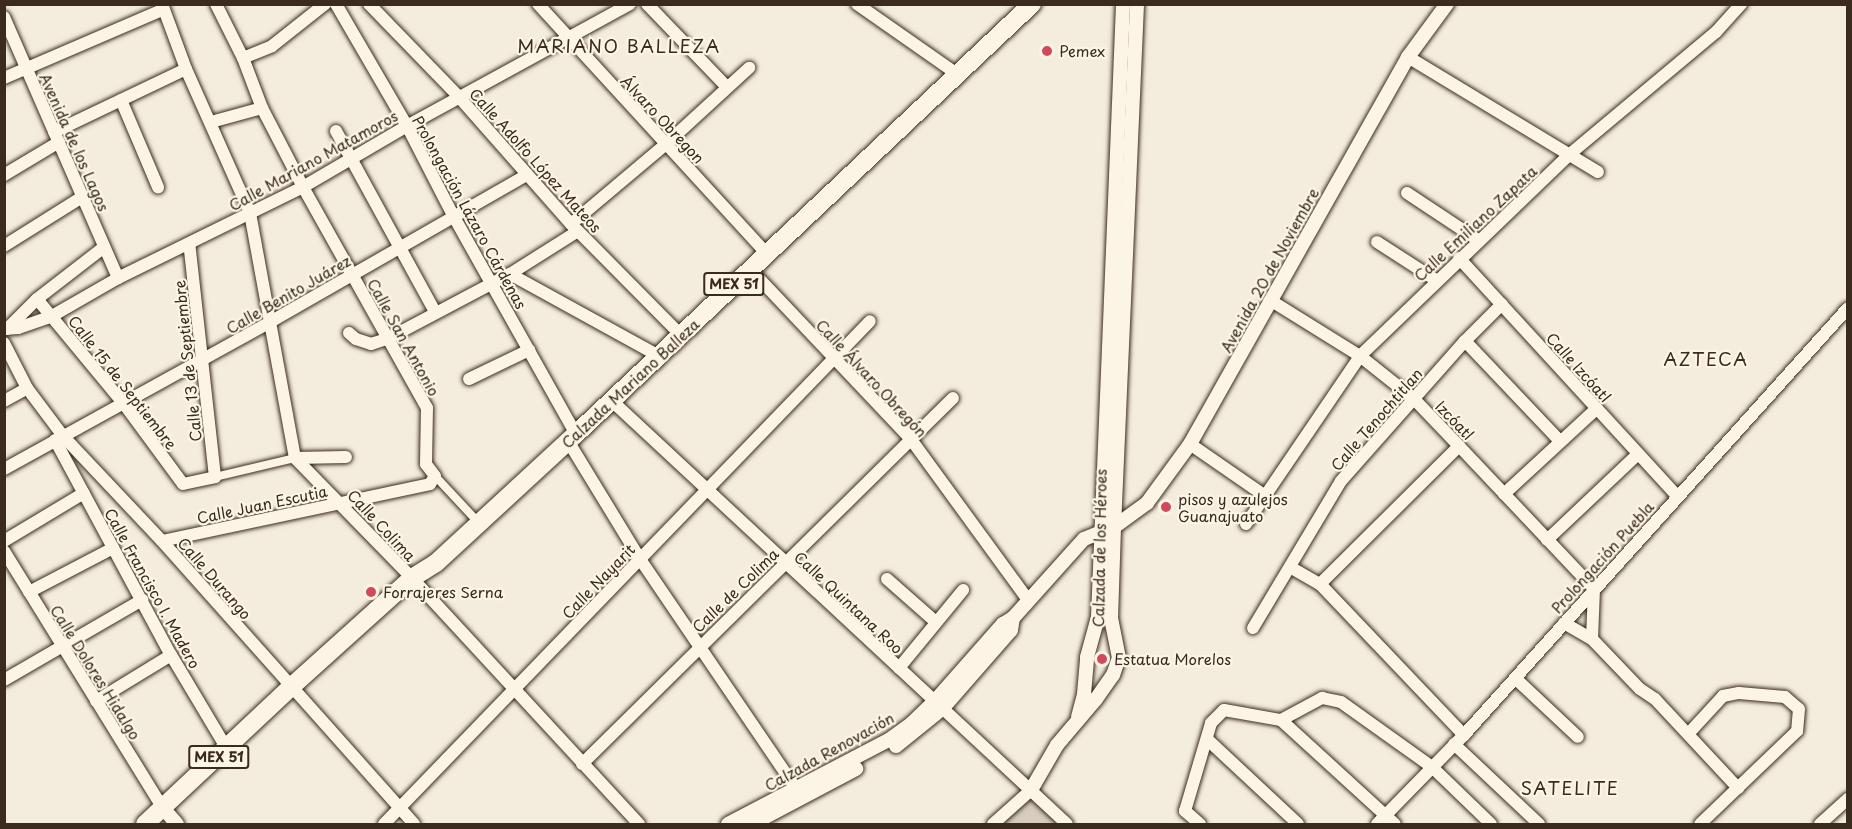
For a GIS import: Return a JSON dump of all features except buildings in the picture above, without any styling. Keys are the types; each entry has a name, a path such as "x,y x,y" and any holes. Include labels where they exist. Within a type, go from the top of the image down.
{"main road":[{"name":"Calzada Mariano Balleza","path":"295,691 416,583 612,401 1032,4"},
{"name":"MEX 51","path":"168,818 227,749 295,691"},
{"name":"MEX 51","path":"145,825 168,818 295,691"}],"street":[{"name":"Calle San Antonio","path":"216,4 243,58 262,108 303,187 427,408 426,464 435,476"},
{"path":"243,58 272,46 325,4"},
{"name":"Prolongación Lázaro Cárdenas","path":"336,4 407,126 454,217 529,351 572,438 640,559 800,794"},
{"name":"Calle Adolfo López Mateos","path":"369,4 459,98 574,227 681,335"},
{"name":"Álvaro Obregon","path":"538,4 766,254"},
{"name":"Calle Mariano Matamoros","path":"6,329 18,328 52,316 118,278 303,187 407,126 630,4"},
{"path":"647,4 727,87"},
{"path":"857,4 957,74"},
{"name":"Calzada de los Héroes","path":"1078,719 1096,699 1118,667 1118,652 1111,618 1107,530 1123,4"},
{"name":"Calzada de los Héroes","path":"1078,719 1084,694 1086,666 1098,617 1107,530 1137,4"},
{"name":"Avenida 20 de Noviembre","path":"1107,530 1131,517 1147,503 1190,444 1408,57 1447,4"},
{"name":"Calle Emiliano Zapata","path":"1246,524 1360,356 1436,280 1570,154 1716,32 1741,4"},
{"path":"4,78 27,70 163,7 186,69 250,213 295,458"},
{"name":"Avenida de los Lagos","path":"4,17 118,278"},
{"path":"1408,57 1598,172"},
{"path":"349,333 356,339 371,344 389,338 510,274 574,227 749,68"},
{"path":"4,175 56,137 121,100 186,69"},
{"path":"121,100 158,187"},
{"path":"211,122 262,108"},
{"path":"336,131 435,312"},
{"name":"Calle Benito Juárez","path":"4,469 270,322 527,175"},
{"path":"1407,193 1478,240"},
{"path":"4,246 82,197"},
{"path":"1377,242 1436,280"},
{"name":"Calle 13 de Septiembre","path":"189,243 215,477"},
{"path":"6,329 37,299 104,247"},
{"name":"Calle Izcóatl","path":"1459,258 1677,496"},
{"name":"Calle Álvaro Obregón","path":"750,269 910,438 1028,600"},
{"path":"510,274 659,356"},
{"name":"Calle 15 de Septiembre","path":"37,299 124,404 183,484 215,477"},
{"name":"Izcóatl","path":"1270,300 1360,356 1414,399 1594,589"},
{"name":"Calle Tenochtitlan","path":"1253,628 1341,481 1465,341 1502,304"},
{"name":"Prolongación Puebla","path":"1381,820 1515,678 1848,308"},
{"name":"Calle Nayarit","path":"384,825 870,321"},
{"path":"1465,341 1560,441"},
{"name":"Calle Durango","path":"4,343 27,388 59,438 162,540 414,825"},
{"path":"469,379 529,351"},
{"path":"4,401 27,388"},
{"name":"Calle de Colima","path":"582,764 953,398"},
{"name":"Calle Quintana Roo","path":"612,401 1067,825"},
{"path":"1504,494 1596,409"},
{"name":"Calle Francisco I. Madero","path":"59,438 113,548 171,655 227,749"},
{"path":"1190,444 1265,496"},
{"path":"1320,584 1459,446"},
{"path":"1547,540 1638,454"},
{"path":"215,477 295,458 346,457"},
{"name":"Calle Colima","path":"295,458 416,583 639,825"},
{"path":"435,476 479,523"},
{"name":"Calle Juan Escutia","path":"162,540 430,484 435,476"},
{"path":"4,541 84,493"},
{"name":"Calzada Renovación","path":"728,825 800,794 894,747 939,705 1011,630 1013,618 1084,539 1107,530"},
{"path":"29,592 113,548"},
{"name":"Calle Dolores Hidalgo","path":"4,551 168,818"},
{"path":"1290,567 1320,584 1539,825"},
{"path":"887,579 936,622"},
{"path":"1592,639 1594,589"},
{"path":"899,668 963,590"},
{"path":"4,680 142,600"},
{"path":"1563,623 1592,639 1640,689 1655,699 1689,733 1738,788"},
{"path":"1091,648 1100,643 1111,645 1118,652"},
{"path":"96,701 171,655"},
{"path":"1086,666 1092,675 1102,678 1113,675"},
{"path":"1515,678 1578,737"},
{"path":"1689,733 1723,696 1731,694 1785,697 1799,709 1797,731 1700,825"},
{"path":"1281,720 1322,698 1341,702 1432,767 1491,825"},
{"path":"1200,825 1185,811 1212,723 1224,710 1281,720 1381,820 1395,825"},
{"path":"993,825 1031,790 1057,745 1078,719"},
{"path":"1208,740 1298,825"},
{"name":"Calzada Renovación","path":"752,825 800,794"},
{"path":"1820,825 1848,798"}],"shaded area":[{"path":"1029,797 1059,824 1000,824"}],"place":[{"name":"Pemex","path":"1047,51"},
{"name":"pisos y azulejos Guanajuato","path":"1166,507"},
{"name":"Forrajeres Serna","path":"371,592"},
{"name":"Estatua Morelos","path":"1102,659"}],"district":[{"name":"MARIANO BALLEZA","path":"619,46"},
{"name":"AZTECA","path":"1706,359"},
{"name":"SATELITE","path":"1570,788"}]}
